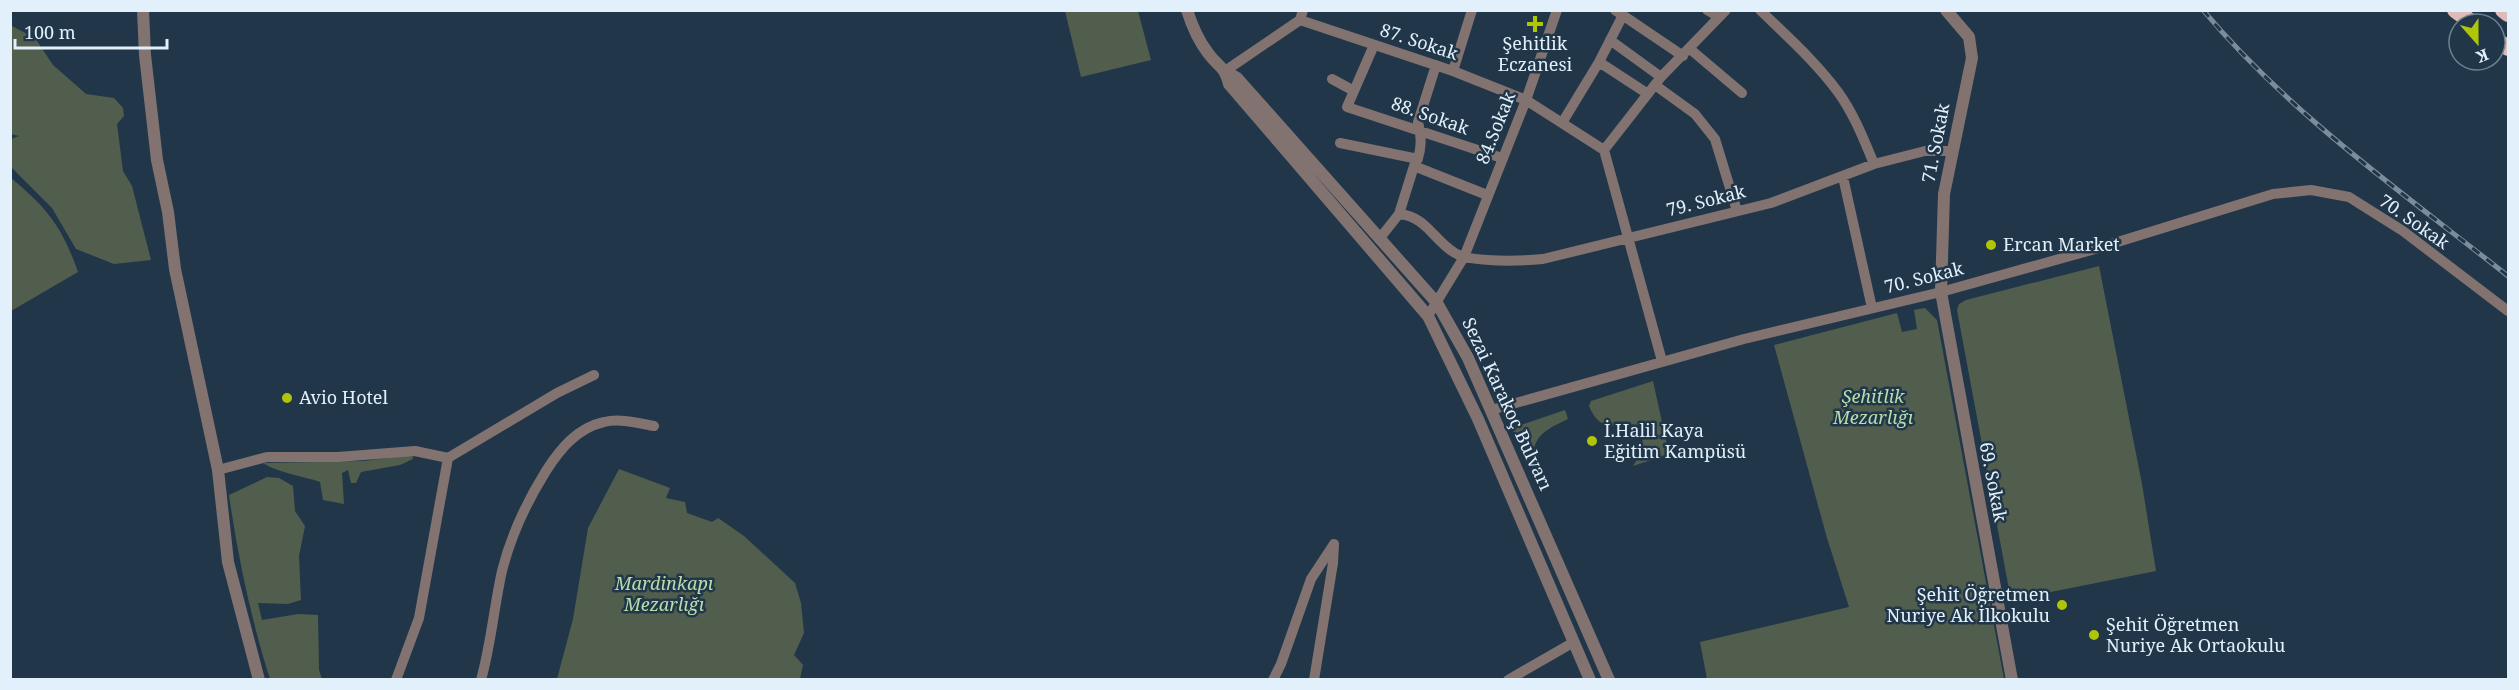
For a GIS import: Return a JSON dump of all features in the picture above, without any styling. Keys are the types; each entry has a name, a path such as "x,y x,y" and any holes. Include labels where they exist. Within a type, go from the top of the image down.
{"highway":[{"path":"2503,10 2508,14"}],"street":[{"path":"143,10 145,55 157,160 168,212 175,270 218,470 228,562 259,680"},
{"path":"1187,10 1193,29 1209,55 1225,70 1229,84 1428,316 1478,419 1590,680"},
{"path":"1453,71 1472,10"},
{"name":"84.Sokak","path":"1428,316 1464,257 1526,100 1557,10"},
{"path":"1707,10 1723,14"},
{"path":"1760,10 1800,49 1839,93 1858,127 1874,164"},
{"name":"71. Sokak","path":"1941,292 1944,194 1972,58 1969,37 1946,10"},
{"path":"1562,123 1599,62 1610,40 1619,13 1686,52 1742,93"},
{"path":"1662,361 1604,150 1658,81 1723,14"},
{"path":"1225,70 1301,15"},
{"name":"87. Sokak","path":"1301,15 1374,45 1453,71 1526,100 1604,150"},
{"path":"1610,40 1695,114 1715,139 1737,211"},
{"path":"1332,79 1354,91 1374,45"},
{"path":"1599,62 1648,94"},
{"path":"1380,238 1399,214 1416,163 1421,131 1418,122 1436,65"},
{"name":"Sezai Karakoç Bulvarı","path":"1225,70 1237,78 1437,303 1468,358 1609,680"},
{"name":"88. Sokak","path":"1354,91 1347,107 1502,158"},
{"path":"1340,143 1416,163 1487,195"},
{"name":"79. Sokak","path":"1464,257 1523,261 1543,259 1771,203 1874,164 1925,151 1952,151"},
{"path":"1843,177 1872,308"},
{"name":"70. Sokak","path":"1491,410 1662,361 1941,292 2095,249 2273,195 2311,190 2349,197 2403,231 2508,311"},
{"path":"1399,214 1420,220 1453,252 1464,257"},
{"name":"69. Sokak","path":"1941,292 2012,680"},
{"path":"218,470 267,457 338,457 415,451 448,458 556,393 594,375"},
{"path":"481,680 493,630 502,572 515,528 532,492 560,449 592,426 607,421 654,426"},
{"path":"396,680 419,618 448,458"},
{"path":"1274,680 1311,579 1334,544 1334,563 1314,680"},
{"path":"1509,680 1574,642"}],"green space":[{"path":"1065,11 1138,11 1151,60 1081,77"},
{"path":"10,25 35,38 53,65 86,94 114,98 123,108 124,116 117,124 123,171 132,186 151,260 114,264 76,249 52,208 11,167 11,139 19,136 11,134"},
{"path":"10,177 34,198 52,219 66,242 78,272 11,311"},
{"path":"2099,266 2142,484 2156,571 2011,600 1957,310 1959,304 1966,300"},
{"name":"Şehitlik Mezarlığı","path":"1925,308 1937,320 2004,679 1707,679 1700,642 1849,607 1827,538 1774,345 1897,313 1902,332 1917,329 1914,310"},
{"path":"1653,381 1669,454 1633,466 1642,448 1642,427 1628,424 1607,425 1595,416 1589,406 1591,401"},
{"path":"1565,410 1568,419 1550,428 1539,437 1533,451 1532,471 1512,428"},
{"path":"412,455 413,459 400,465 361,472 356,483 351,483 348,470 342,473 344,504 323,500 320,482 283,472 263,463 364,461"},
{"name":"Mardinkapı Mezarlığı","path":"619,469 670,488 666,498 685,502 687,513 712,522 718,518 744,536 795,583 801,603 804,633 794,655 803,665 800,679 557,679 573,619 588,528"},
{"path":"267,477 279,478 293,486 295,511 305,526 299,556 301,600 288,604 258,603 262,620 298,614 318,615 319,670 322,679 270,679 257,634 241,565 229,495"}],"railway":[{"path":"2203,10 2237,48 2310,118 2388,183 2508,276"}],"place":[{"name":"Şehitlik Eczanesi","path":"1535,24"},
{"name":"Ercan Market","path":"1991,245"},
{"name":"Avio Hotel","path":"287,398"},
{"name":"İ.Halil Kaya Eğitim Kampüsü","path":"1592,441"},
{"name":"Şehit Öğretmen Nuriye Ak İlkokulu","path":"2062,605"},
{"name":"Şehit Öğretmen Nuriye Ak Ortaokulu","path":"2094,635"}]}
